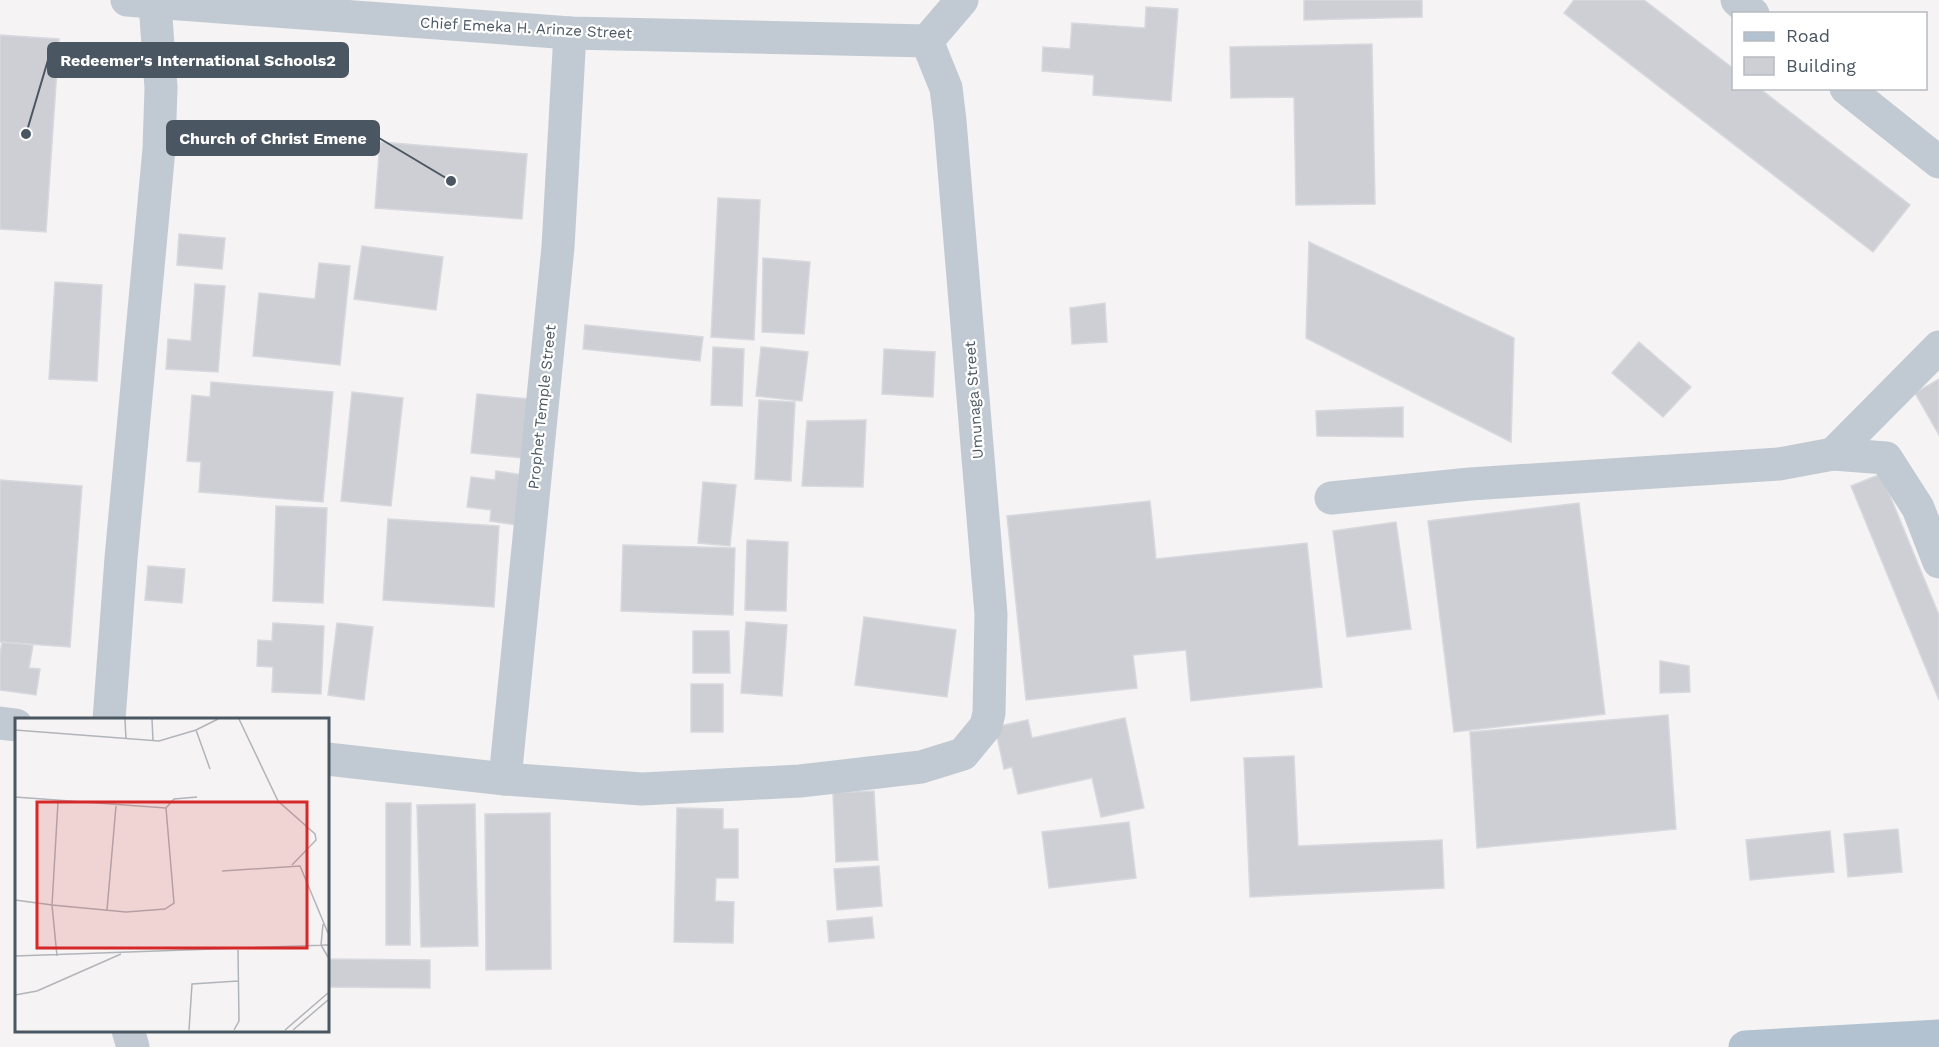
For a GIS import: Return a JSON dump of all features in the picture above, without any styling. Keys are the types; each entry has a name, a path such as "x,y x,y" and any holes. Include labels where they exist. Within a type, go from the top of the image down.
{"main road":[{"path":"1745,1047 1939,1036"}],"street":[{"path":"927,41 962,0"},
{"path":"1737,0 1750,12"},
{"path":"110,718 122,547 159,149 161,88 141,1"},
{"name":"Chief Emeka H. Arinze Street","path":"141,1 570,33 927,41"},
{"name":"Prophet Temple Street","path":"505,779 558,247 570,33"},
{"name":"Umunaga Street","path":"505,779 642,789 800,782 921,766 963,754 986,726 989,713 991,614 950,120 946,88 927,41"},
{"path":"1849,90 1939,162"},
{"path":"1833,454 1939,347"},
{"path":"1331,498 1470,484 1779,464 1833,454 1886,458 1918,508 1939,562"},
{"path":"0,723 15,725"},
{"path":"328,759 505,779"},
{"path":"129,1032 133,1047"}],"building":[{"path":"1304,0 1422,0 1422,17 1304,20"},
{"path":"1574,0 1644,0 1732,67 1732,90 1762,90 1910,205 1873,252 1564,13"},
{"path":"1146,7 1178,9 1171,101 1093,95 1094,75 1042,71 1043,47 1070,49 1072,23 1145,28"},
{"path":"0,35 59,39 46,232 0,229"},
{"path":"1372,44 1375,204 1296,205 1294,97 1231,98 1230,47"},
{"path":"380,142 527,154 522,219 375,208"},
{"path":"718,198 760,200 754,340 711,337"},
{"path":"179,234 225,238 222,269 177,265"},
{"path":"1309,242 1514,338 1511,442 1306,338"},
{"path":"362,246 443,257 436,310 354,299"},
{"path":"763,258 810,262 804,334 762,332"},
{"path":"319,263 350,266 340,365 253,356 259,293 315,299"},
{"path":"55,282 102,285 97,381 49,379"},
{"path":"195,284 225,286 218,372 166,369 168,339 191,341"},
{"path":"1105,303 1107,342 1072,344 1070,308"},
{"path":"585,325 703,337 700,361 583,349"},
{"path":"1639,342 1691,387 1663,417 1612,373"},
{"path":"713,347 744,349 742,406 711,405"},
{"path":"761,347 808,352 802,401 756,396"},
{"path":"884,349 935,352 933,397 882,394"},
{"path":"1939,379 1939,435 1915,393"},
{"path":"211,382 333,392 323,502 199,492 201,462 187,461 192,395 210,397"},
{"path":"352,392 403,398 391,506 341,501"},
{"path":"477,394 529,399 523,458 471,453"},
{"path":"759,400 795,402 791,481 755,479"},
{"path":"1403,407 1403,437 1317,436 1316,411"},
{"path":"866,420 863,487 802,486 807,421"},
{"path":"496,471 523,475 517,525 490,521 491,510 467,507 471,477 495,480"},
{"path":"1881,474 1939,615 1939,700 1851,486"},
{"path":"0,480 82,486 70,647 0,642"},
{"path":"703,482 736,485 730,546 698,543"},
{"path":"1150,501 1156,559 1307,543 1322,687 1191,701 1186,650 1133,655 1137,688 1026,700 1007,516"},
{"path":"1579,503 1605,714 1454,732 1428,521"},
{"path":"276,506 327,508 323,603 273,601"},
{"path":"388,519 499,526 494,607 383,600"},
{"path":"1396,522 1411,629 1347,637 1333,531"},
{"path":"747,540 788,542 786,611 745,610"},
{"path":"623,545 735,548 733,615 621,611"},
{"path":"148,566 185,569 182,603 145,600"},
{"path":"864,617 956,630 947,697 855,685"},
{"path":"746,622 787,625 782,696 741,693"},
{"path":"273,623 324,626 321,694 272,692 273,667 257,666 258,640 272,641"},
{"path":"337,623 373,627 364,700 328,695"},
{"path":"693,631 729,631 730,673 693,673"},
{"path":"2,642 33,645 29,668 40,669 36,695 0,690"},
{"path":"1660,661 1689,666 1690,692 1660,693"},
{"path":"691,684 723,684 723,732 691,732"},
{"path":"1668,715 1676,829 1477,848 1470,732"},
{"path":"1125,718 1144,808 1101,817 1092,778 1018,794 1012,767 1004,769 995,727 1028,720 1032,738"},
{"path":"1294,756 1298,846 1442,840 1444,888 1250,897 1244,758"},
{"path":"874,791 878,860 836,862 833,793"},
{"path":"386,803 411,803 410,945 386,945"},
{"path":"475,804 478,946 421,947 417,805"},
{"path":"677,808 723,809 723,829 738,829 738,878 716,878 715,901 734,902 733,943 674,942"},
{"path":"550,813 551,969 486,970 485,814"},
{"path":"1129,822 1136,878 1049,888 1042,832"},
{"path":"1898,829 1902,872 1848,877 1844,834"},
{"path":"1830,831 1834,872 1750,880 1746,840"},
{"path":"879,866 882,906 837,910 834,869"},
{"path":"872,917 874,938 829,942 827,921"},
{"path":"328,959 430,960 430,988 328,987"}],"place":[{"name":"Redeemer's International Schools2","path":"26,134"},
{"name":"Church of Christ Emene","path":"451,181"}]}
